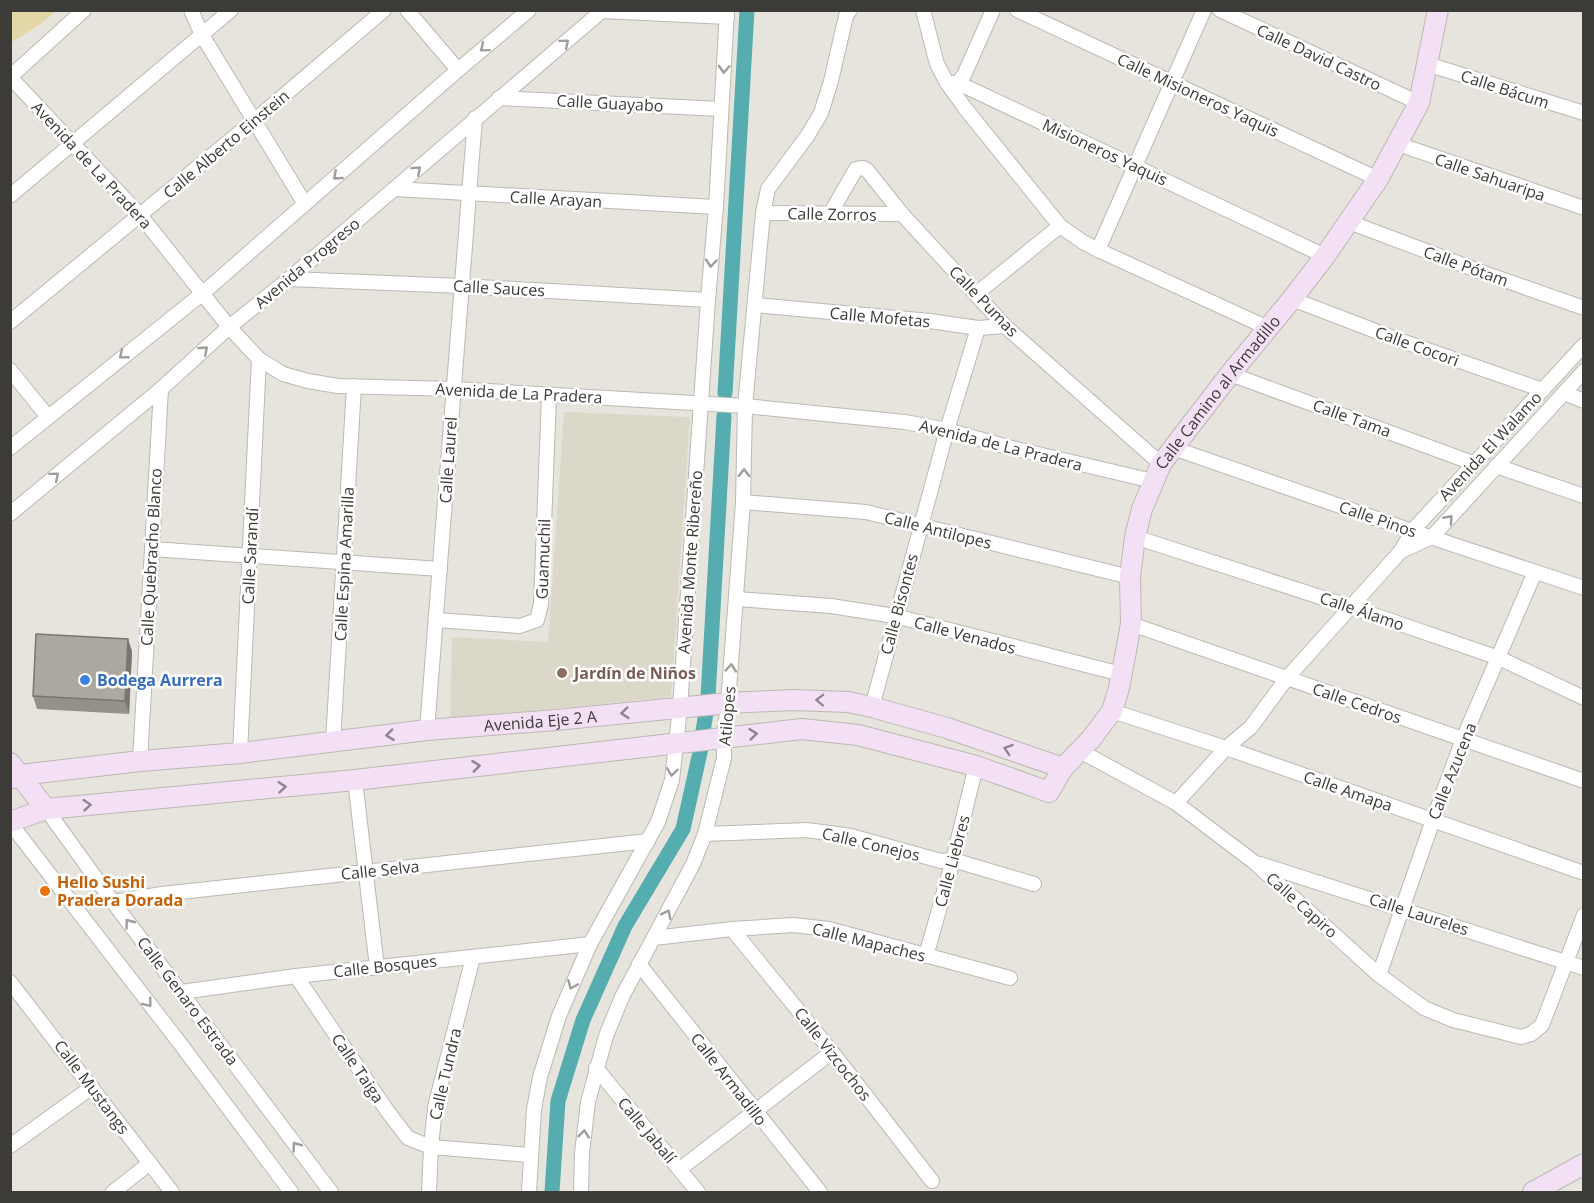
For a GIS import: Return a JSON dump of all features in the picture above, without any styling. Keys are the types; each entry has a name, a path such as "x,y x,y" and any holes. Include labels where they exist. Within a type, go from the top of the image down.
{"street":[{"path":"10,77 84,10"},
{"path":"191,10 202,35 305,204"},
{"path":"10,196 75,144 231,10"},
{"name":"Calle Alberto Einstein","path":"10,322 255,120 384,10"},
{"path":"407,10 458,70"},
{"path":"10,448 202,293 529,10"},
{"name":"Atilopes","path":"580,1192 588,1102 606,1036 639,964 693,864 716,797 724,758 737,599 743,502 745,406 763,213 768,189 808,135 821,113 846,16 850,10"},
{"path":"922,10 937,64 952,83 965,108 1060,226 1098,250 1268,328"},
{"path":"952,83 964,75 993,10"},
{"name":"Calle Misioneros Yaquis","path":"1017,10 1378,179"},
{"path":"1098,250 1204,10"},
{"name":"Calle David Castro","path":"1220,10 1419,103"},
{"name":"Calle Camino al Armadillo","path":"975,766 1049,792 1063,768 1080,751 1112,711 1131,624 1130,577 1135,537 1142,509 1162,464 1230,374 1325,256 1378,179 1419,103 1438,10"},
{"path":"603,11 727,14"},
{"name":"Avenida Progreso","path":"10,514 161,389 229,327 290,279 475,118 603,11"},
{"name":"Avenida Monte Ribereño","path":"529,1192 534,1109 540,1077 559,1016 590,944 611,903 648,841 672,780 680,708 716,207 727,14"},
{"name":"Calle Bácum","path":"1427,64 1584,113"},
{"name":"Avenida de La Pradera","path":"10,77 140,215 229,327 259,359 273,369 296,378 323,384 354,386 454,389 745,406 905,422 947,430 1008,447 1162,464"},
{"name":"Misioneros Yaquis","path":"952,83 1325,256"},
{"name":"Calle Guayabo","path":"500,98 721,109"},
{"name":"Calle Laurel","path":"427,730 475,118"},
{"name":"Calle Sahuaripa","path":"1398,144 1584,208"},
{"name":"Calle Pumas","path":"830,214 856,169 867,170 902,214 1005,326 1162,464"},
{"name":"Calle Arayan","path":"395,189 716,207"},
{"name":"Calle Zorros","path":"763,213 902,214"},
{"name":"Calle Pótam","path":"1349,222 1584,308"},
{"path":"976,294 1060,226"},
{"name":"Calle Sauces","path":"290,279 708,300"},
{"name":"Calle Cocori","path":"1292,299 1543,390"},
{"name":"Calle Mofetas","path":"755,305 930,321 978,328 1005,326"},
{"name":"Calle Bisontes","path":"872,707 947,430 978,328"},
{"name":"Avenida El Walamo","path":"1176,803 1226,748 1251,727 1287,678 1401,551 1412,531 1584,345"},
{"name":"Calle Sarandí","path":"240,753 259,359"},
{"path":"10,370 48,417"},
{"name":"Avenida El Walamo","path":"1401,551 1432,537 1584,371"},
{"name":"Calle Tama","path":"1230,374 1473,463"},
{"name":"Calle Espina Amarilla","path":"333,742 354,386"},
{"name":"Calle Quebracho Blanco","path":"140,761 161,389"},
{"path":"1564,393 1584,400"},
{"name":"Guamuchil","path":"436,620 520,626 537,620 541,604 549,395"},
{"name":"Calle Pinos","path":"1162,464 1412,531 1584,588"},
{"path":"1496,466 1584,496"},
{"name":"Calle Antilopes","path":"743,502 866,512 1130,577"},
{"name":"Calle Álamo","path":"1135,537 1352,607 1499,658 1584,698"},
{"path":"152,549 440,569"},
{"name":"Calle Azucena","path":"1379,975 1432,820 1463,739 1535,572"},
{"name":"Calle Venados","path":"737,599 831,606 895,616 1121,674"},
{"name":"Calle Cedros","path":"1131,624 1584,780"},
{"name":"Avenida Eje 2 A","path":"14,772 240,753 427,730 728,703 820,700 872,707 947,728 1063,768"},
{"name":"Calle Amapa","path":"1112,711 1226,748 1584,873"},
{"path":"10,822 46,809 355,780 802,729 858,735 975,766"},
{"name":"Calle Capiro","path":"1080,751 1176,803 1254,862 1379,975 1424,1008 1453,1020 1521,1037 1531,1034 1542,1025 1567,963"},
{"name":"Calle Liebres","path":"926,956 953,860 975,766"},
{"path":"14,772 46,809"},
{"path":"355,780 377,968"},
{"name":"Calle Genaro Estrada","path":"46,809 331,1192"},
{"name":"Calle Genaro Estrada","path":"10,822 291,1192"},
{"name":"Calle Conejos","path":"705,834 807,830 851,836 941,861 953,860 1034,884"},
{"name":"Calle Selva","path":"113,902 162,894 648,841"},
{"name":"Calle Laureles","path":"1254,862 1584,968"},
{"path":"1567,963 1584,915"},
{"name":"Calle Mapaches","path":"654,938 794,925 829,929 1010,978"},
{"name":"Calle Vizcochos","path":"732,929 832,1052 932,1181"},
{"name":"Calle Bosques","path":"181,992 296,976 590,944"},
{"name":"Calle Tundra","path":"429,1192 430,1148 439,1089 473,957"},
{"name":"Calle Armadillo","path":"639,964 820,1192"},
{"name":"Calle Taiga","path":"296,976 399,1128 412,1140 430,1148"},
{"name":"Calle Mustangs","path":"10,982 172,1192"},
{"path":"680,1169 832,1052"},
{"name":"Calle Jabalí","path":"596,1068 698,1192"},
{"path":"10,1146 92,1087"},
{"path":"430,1148 530,1155"},
{"path":"113,1192 150,1163"},
{"path":"1533,1192 1584,1164"}],"shaded area":[{"path":"11,10 56,11 12,42"},
{"path":"564,412 690,417 671,697 450,719 452,637 548,642"}],"building":[{"name":"Bodega Aurrera","path":"36,634 128,639 125,701 33,696"}],"waterway":[{"path":"725,393 747,10"},
{"path":"708,697 724,416"},
{"path":"703,731 706,713"},
{"path":"552,1192 558,1101 583,1020 625,926 683,829 701,748"}],"place":[{"name":"Jardín de Niños","path":"562,673"},
{"name":"Bodega Aurrera","path":"85,680"},
{"name":"Hello Sushi Pradera Dorada","path":"45,891"}]}
